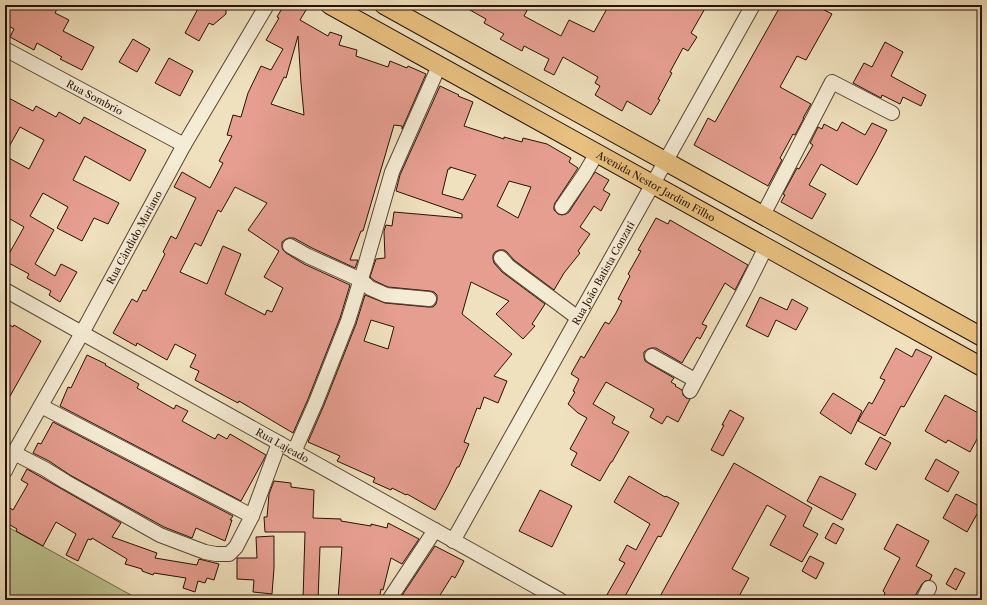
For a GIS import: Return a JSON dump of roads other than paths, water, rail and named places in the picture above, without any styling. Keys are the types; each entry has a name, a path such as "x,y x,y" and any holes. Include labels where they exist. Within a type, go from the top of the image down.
{"main road":[{"name":"Avenida Nestor Jardim Filho","path":"330,5 982,367"},
{"path":"384,5 982,337"},
{"path":"840,288 852,265"}],"street":[{"name":"Rua Cândido Mariano","path":"5,471 184,145 267,5"},
{"name":"Rua João Batista Conzati","path":"453,541 753,5"},
{"name":"Rua Sombrio","path":"5,49 184,145"},
{"path":"294,452 316,402 348,321 392,172 440,66"},
{"path":"763,215 832,82 892,113"},
{"path":"562,207 597,153"},
{"path":"290,246 308,256 361,280 370,288 386,294 430,299"},
{"path":"652,356 693,385 766,247"},
{"path":"501,258 508,266 578,318"},
{"name":"Rua Lajeado","path":"5,290 560,600"},
{"path":"41,406 252,516"},
{"path":"14,453 45,469 160,535 205,552 229,554 236,547 252,516 279,443"},
{"path":"390,600 435,530"}]}
